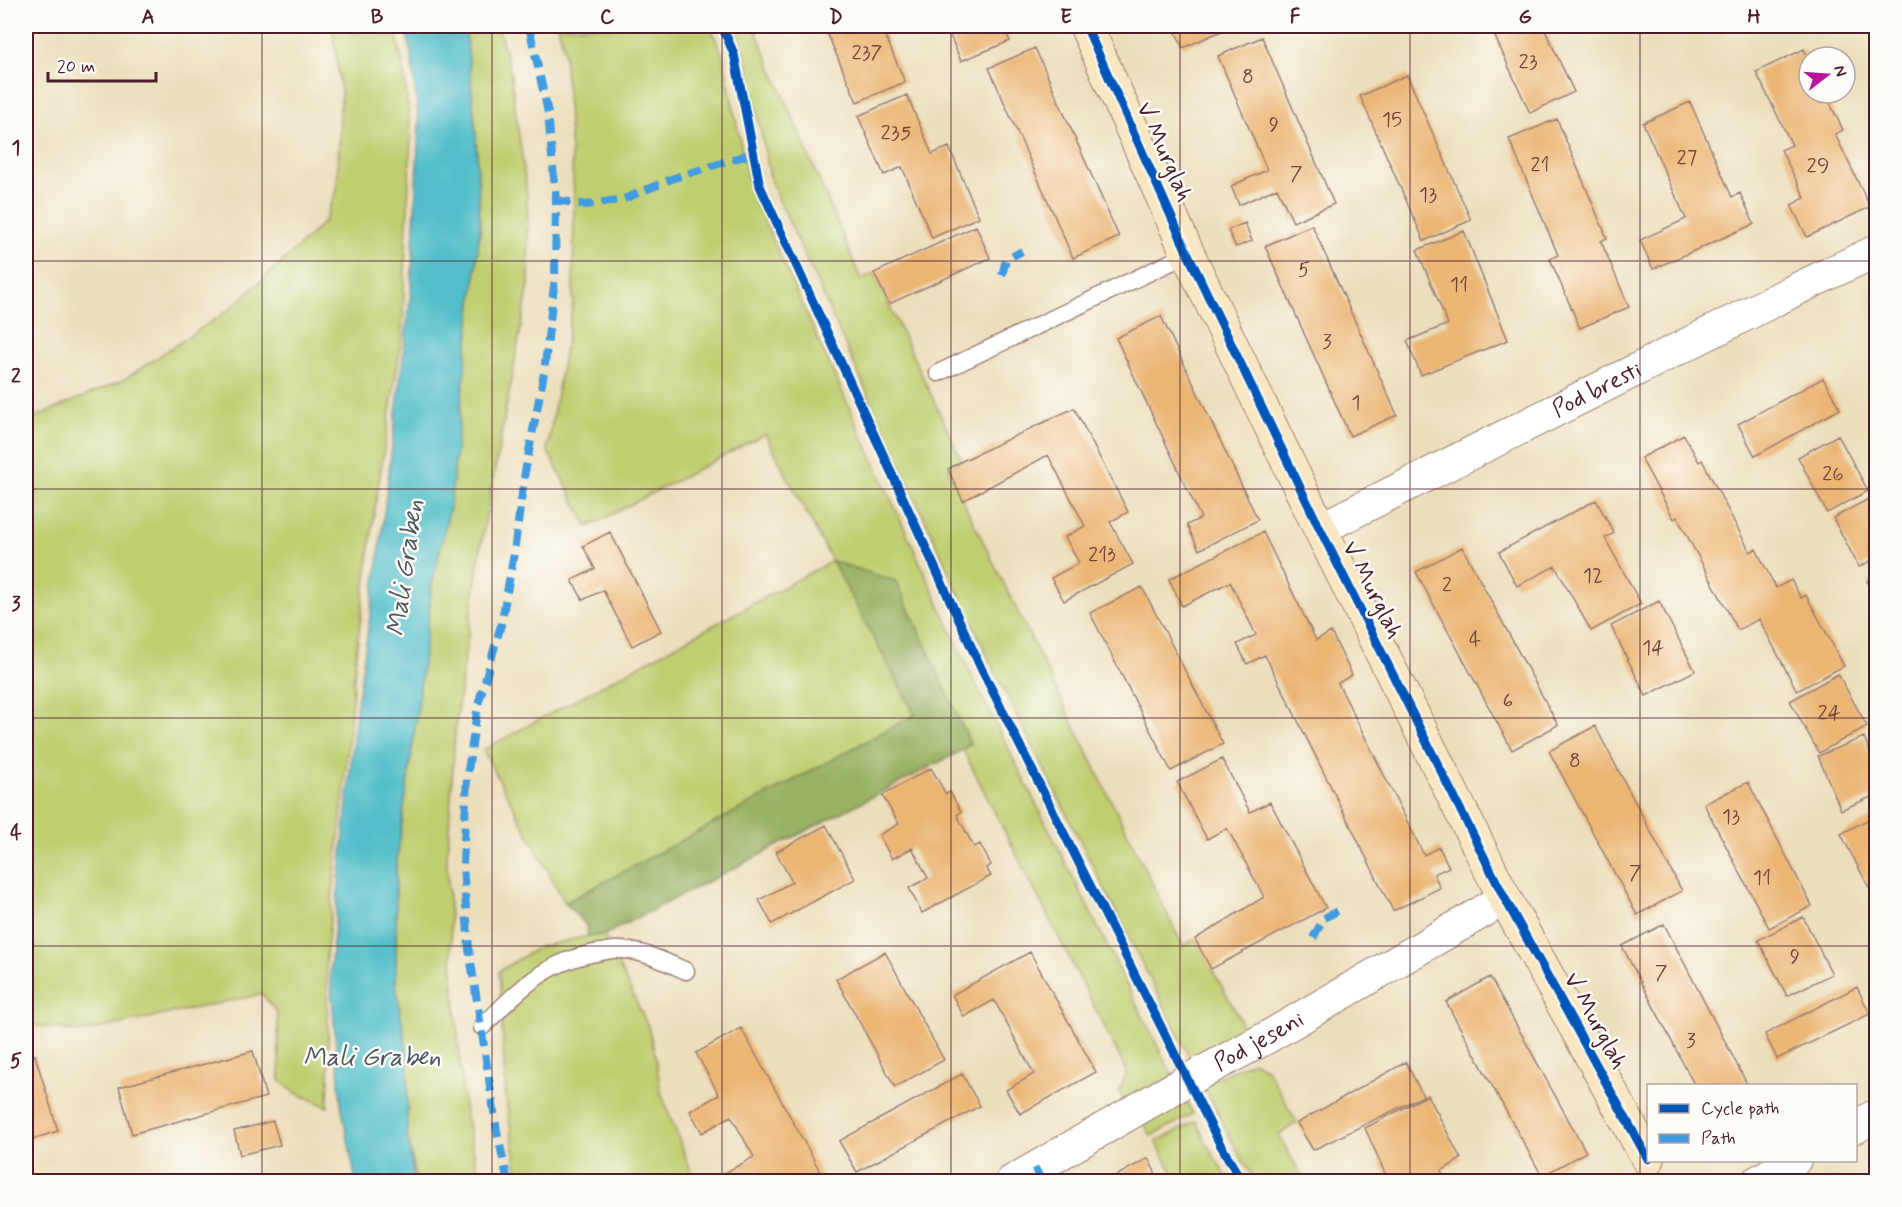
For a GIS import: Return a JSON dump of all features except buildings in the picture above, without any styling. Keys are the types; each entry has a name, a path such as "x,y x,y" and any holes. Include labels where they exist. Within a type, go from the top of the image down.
{"street":[{"name":"V Murglah","path":"1086,26 1188,254 1320,529 1504,897 1647,1156"},
{"name":"Pod bresti","path":"1320,529 1876,251"},
{"name":"Pod jeseni","path":"1011,1182 1266,1038 1504,897"},
{"path":"1857,1125 1876,1115"},
{"name":"V Murglah","path":"1650,1162 1661,1182"},
{"path":"1757,1182 1793,1162"}],"lane":[{"path":"938,373 1188,254"},
{"path":"482,1028 519,989 546,970 582,955 620,949 655,957 686,971"}],"green space":[{"path":"332,26 395,26 404,72 411,134 402,337 376,500 356,653 326,957 328,1107 294,1092 280,1080 277,1013 262,994 83,1032 37,1026 26,1029 26,421 123,380 230,309 324,222 337,190 341,92"},
{"path":"464,26 498,26 510,70 527,194 529,284 481,545 464,661 455,732 447,859 452,962 464,1107 480,1181 416,1182 407,1133 408,1058 396,985 396,866 432,585 450,506 480,229 476,136"},
{"path":"558,26 710,26 723,56 750,190 970,672 1173,1077 1125,1104 1119,1091 1127,1071 963,750 970,743 896,581 833,562 915,715 565,903 483,750 832,561 765,434 588,527 547,450 573,303 574,195 564,50"},
{"path":"734,26 754,26 861,279 874,273 962,461 948,469 963,501 1183,946 1195,939 1240,1019 1240,1035 1194,1066 991,664 771,182 745,51"},
{"path":"832,561 896,581 970,743 963,750 604,935 588,936 586,925 565,903 915,715"},
{"path":"604,935 648,1026 661,1093 695,1181 519,1181 506,1100 499,971 539,947 588,936"},
{"path":"1253,1061 1267,1069 1297,1123 1278,1135 1305,1181 1255,1181 1203,1084"},
{"path":"1183,1094 1193,1114 1151,1136 1141,1118"},
{"path":"1196,1121 1229,1181 1177,1181 1156,1142"}],"water":[{"name":"Mali Graben","path":"405,26 464,26 476,136 480,229 450,506 432,585 396,866 396,985 408,1058 407,1133 414,1181 356,1182 341,1104 330,974 356,712 378,562 411,291 419,124 411,52"}],"marked path":[{"path":"508,1182 497,1131 469,949 463,865 467,777 478,705 501,625 513,559 525,472 544,373 555,277 556,200 548,113 529,26"},
{"path":"556,200 586,205 624,199 674,178 753,153"},
{"path":"1002,275 1006,260 1022,251"},
{"path":"1313,938 1324,918 1343,908"},
{"path":"1035,1168 1042,1182"}],"cycle path":[{"path":"722,26 734,54 760,186 981,668 1220,1144 1242,1182"},
{"path":"1086,26 1188,254 1320,529 1504,897 1647,1157"}]}
